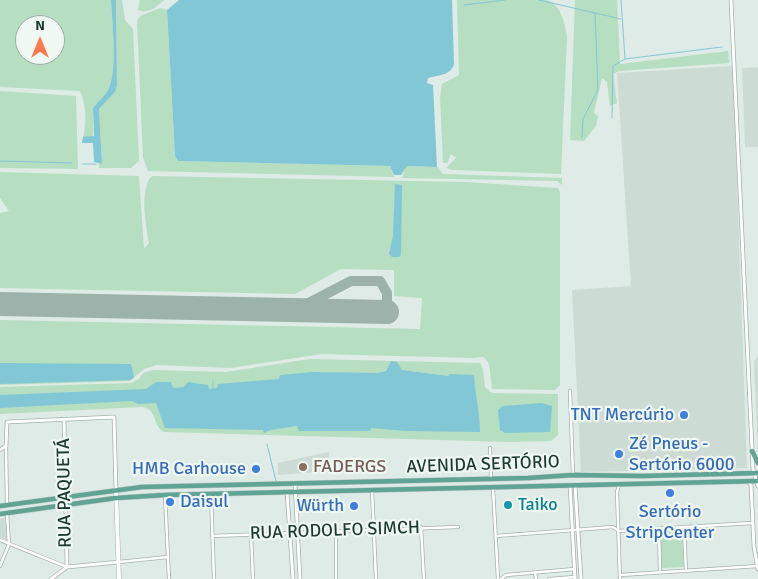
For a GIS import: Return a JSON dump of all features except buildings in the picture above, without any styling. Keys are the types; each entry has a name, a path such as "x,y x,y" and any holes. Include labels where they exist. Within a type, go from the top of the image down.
{"main road":[{"path":"752,451 758,463"},
{"name":"AVENIDA SERTÓRIO","path":"0,506 116,490 199,485 492,479 573,475 756,473"},
{"path":"572,485 575,478 596,476"},
{"name":"AVENIDA SERTÓRIO","path":"0,514 116,498 165,495 493,486 747,481 758,483"},
{"path":"116,490 119,579"}],"street":[{"path":"732,0 752,451 758,483"},
{"path":"570,391 573,475"},
{"path":"7,505 6,423 114,416 116,490"},
{"name":"RUA PAQUETÁ","path":"64,420 66,567"},
{"path":"0,450 6,446"},
{"path":"490,448 492,479"},
{"path":"620,574 758,566 752,523 751,485 747,481"},
{"path":"295,484 300,579"},
{"path":"620,484 617,492 620,579"},
{"path":"572,485 578,530 581,579"},
{"path":"549,579 575,578 572,485"},
{"path":"493,486 500,579 506,575 575,569"},
{"path":"372,490 376,579"},
{"path":"287,492 293,579"},
{"path":"211,494 214,579"},
{"path":"165,495 169,579"},
{"path":"0,566 9,544 7,513"},
{"path":"496,536 613,527 619,531 752,523"},
{"path":"421,527 424,579"},
{"name":"RUA RODOLFO SIMCH","path":"212,536 458,527"},
{"path":"684,527 686,571"},
{"path":"658,529 660,572"},
{"path":"336,531 336,579"},
{"path":"251,534 253,579"},
{"path":"0,540 66,567 168,557"},
{"path":"51,579 66,567"},
{"path":"535,573 536,579"}],"shaded area":[{"path":"733,66 747,468 581,472 572,290 631,286 617,73"},
{"path":"758,67 758,147 745,147 742,68"},
{"path":"758,357 758,455 754,361"},
{"name":"FADERGS","path":"329,452 329,471 278,475 278,463"},
{"path":"5,518 6,540 0,537 0,519"}],"green space":[{"path":"0,0 111,0 114,46 113,71 108,90 93,108 93,137 83,137 85,114 84,101 80,91 0,87"},
{"path":"116,0 122,0 125,20 133,29 139,161 131,168 99,168 99,164 102,164 99,109 115,92 117,86"},
{"path":"140,0 164,0 149,10 142,11 138,10"},
{"path":"457,0 546,0 559,10 567,37 561,174 453,170 446,168 456,158 451,154 447,163 443,163 440,97 442,84 459,75"},
{"path":"575,0 617,0 620,64 728,51 729,63 619,71 613,74 617,103 610,106 607,82 602,78 594,113 598,116 596,126 584,141 570,140"},
{"path":"160,8 167,10 175,156 178,161 390,166 394,177 148,171 143,157 137,21 140,16"},
{"path":"0,91 76,96 78,169 0,168"},
{"path":"406,166 438,167 443,174 562,178 562,185 557,181 402,178"},
{"path":"0,172 139,176 144,249 149,243 145,218 145,198 148,181 152,176 465,182 558,188 560,193 560,385 555,390 492,389 489,364 484,357 322,354 230,368 156,365 144,369 130,381 0,385 0,320 420,329 422,298 394,296 394,270 341,269 295,294 0,288 0,213 9,211 0,198"},
{"path":"310,359 480,363 483,369 485,387 492,393 558,394 558,435 551,441 510,442 164,432 158,426 153,414 147,408 142,407 0,414 0,387 131,383 139,379 143,373 153,370 226,372"},
{"path":"682,530 684,567 662,568 660,531"}],"water":[{"path":"111,0 116,0 117,86 115,92 99,109 102,164 94,162 93,143 82,143 83,137 94,136 93,108 106,93 111,82 114,46"},
{"path":"179,0 452,0 454,65 446,73 428,78 427,83 433,85 437,167 407,166 401,175 394,175 390,166 178,161 175,156 167,10"},
{"path":"395,184 402,185 401,255 399,257 392,257 389,254 393,236"},
{"path":"391,361 397,362 402,370 448,376 450,374 474,375 480,432 405,431 371,428 370,431 299,431 297,426 270,430 264,433 263,430 165,428 156,403 138,404 132,401 0,408 0,395 146,389 156,382 171,382 173,388 184,387 188,382 208,385 209,389 217,388 218,384 279,379 280,375 312,372 378,373 386,371"},
{"path":"0,363 131,364 134,377 131,380 0,384"},
{"path":"542,403 552,406 550,432 505,433 500,430 498,410 503,406"}],"waterway":[{"path":"464,5 505,0"},
{"path":"539,0 621,19"},
{"path":"621,0 625,59 722,47"},
{"path":"582,137 583,119 598,90 595,13"},
{"path":"612,118 613,66 625,59"},
{"path":"0,161 72,163"},
{"path":"83,164 96,164"},
{"path":"213,381 213,389"},
{"path":"267,444 276,481"}],"taxiway":[{"path":"255,309 301,307 351,281 380,281 387,293 387,312"}],"runway":[{"path":"0,304 387,312"}],"place":[{"name":"TNT Mercúrio","path":"684,415"},
{"name":"Zé Pneus - Sertório 6000","path":"619,454"},
{"name":"FADERGS","path":"303,467"},
{"name":"HMB Carhouse","path":"256,469"},
{"name":"Sertório StripCenter","path":"670,493"},
{"name":"Daisul","path":"170,502"},
{"name":"Taiko","path":"508,505"},
{"name":"Würth","path":"354,506"}]}
